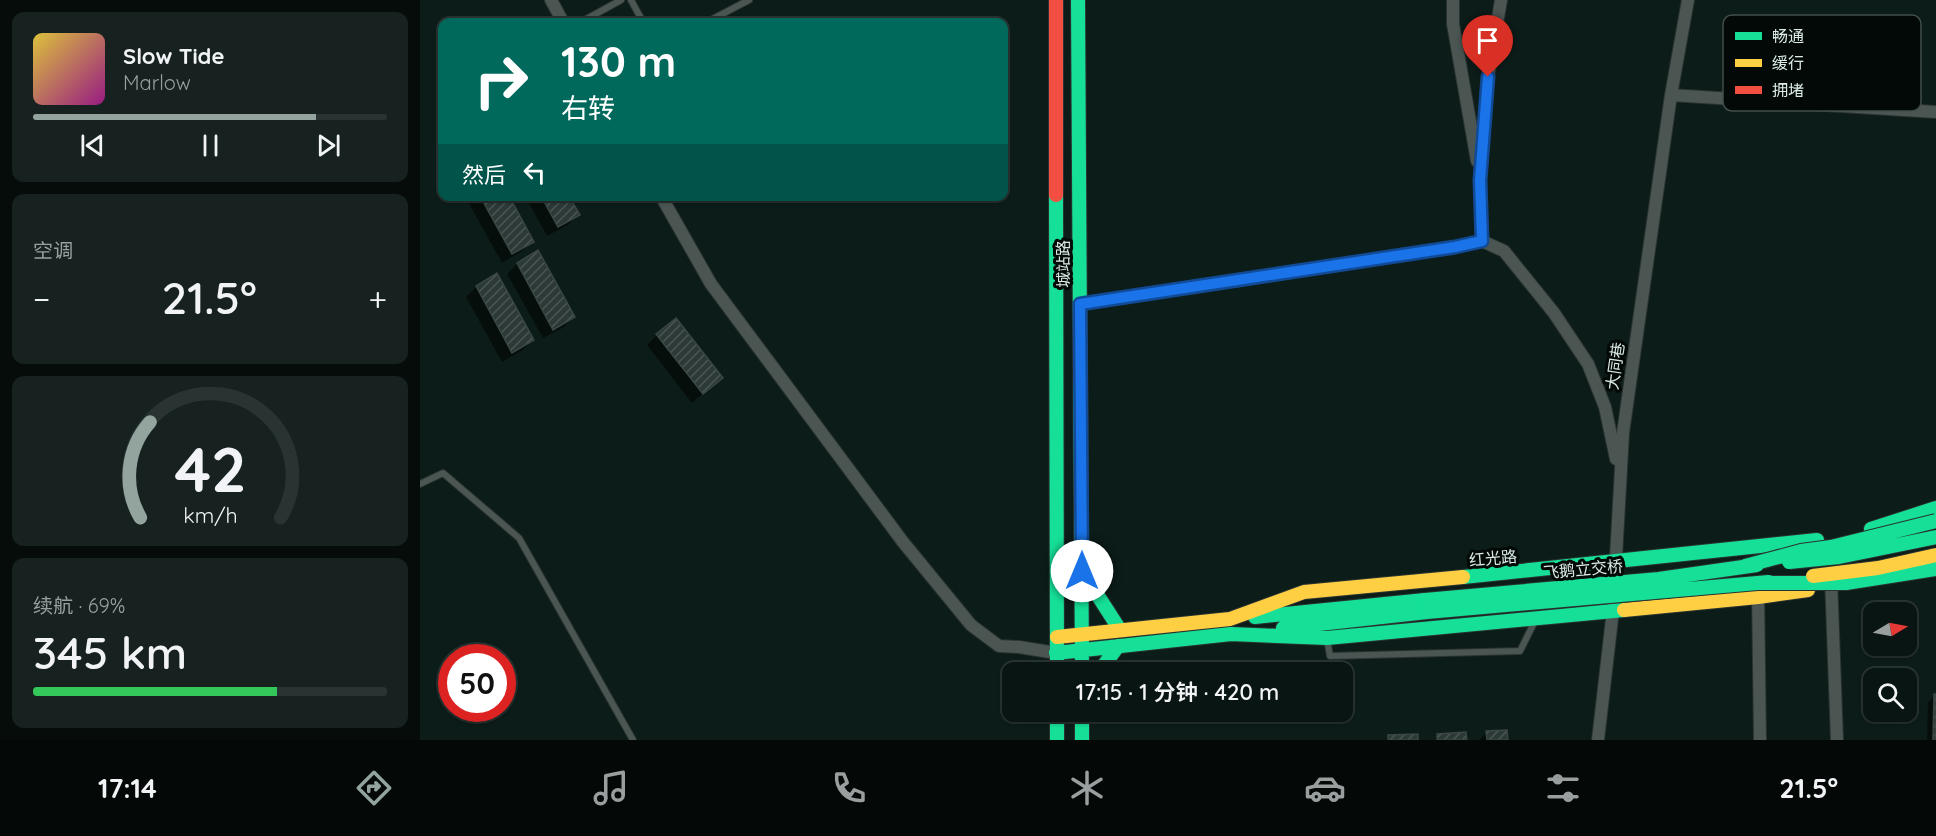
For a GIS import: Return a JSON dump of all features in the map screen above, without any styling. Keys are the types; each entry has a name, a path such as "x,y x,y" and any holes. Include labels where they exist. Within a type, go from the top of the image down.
{"main road":[{"name":"城站路","path":"1056,0 1056,662"},
{"name":"城站路","path":"1078,0 1082,662"},
{"path":"1850,536 1936,508"},
{"name":"红光路","path":"1057,637 1230,619 1304,592 1758,547 1850,536 1936,521"},
{"path":"1746,566 1801,551 1831,548 1936,521"},
{"name":"飞鹅立交桥","path":"1232,634 1426,606 1659,579 1746,566 1839,557 1936,537"},
{"name":"飞鹅立交桥","path":"1230,619 1426,606 1757,590 1936,555"},
{"path":"1056,653 1232,634 1327,638 1613,610 1757,590 1846,582 1936,570"},
{"path":"1757,590 1832,586 1936,570"},
{"path":"1082,571 1120,630"},
{"path":"1106,662 1118,646"},
{"path":"1057,722 1057,740"},
{"path":"1082,722 1082,740"}],"street":[{"path":"551,0 561,18"},
{"path":"1453,0 1453,24 1480,180"},
{"path":"1482,241 1480,180 1488,77 1501,0"},
{"name":"大同巷","path":"1598,740 1613,610 1623,433 1671,95 1688,0"},
{"path":"1671,95 1723,98"},
{"path":"1920,111 1936,112"},
{"path":"664,201 711,284 903,542 971,625 999,646 1056,653"},
{"path":"1080,304 1482,241 1504,251 1554,313 1588,364 1605,407 1620,477"},
{"path":"1830,538 1838,740"},
{"path":"1758,547 1760,740"}],"lane":[{"path":"588,18 621,0"},
{"path":"631,0 642,18"},
{"path":"715,18 749,0"},
{"path":"420,484 443,473 519,538 633,740"},
{"path":"1327,638 1330,657 1520,651 1537,618"}],"building":[{"path":"483,201 512,201 534,242 512,254"},
{"path":"544,201 572,201 580,215 558,227"},
{"path":"538,250 575,317 553,330 517,263"},
{"path":"497,273 534,340 512,353 476,286"},
{"path":"676,318 723,378 703,394 656,334"},
{"path":"1934,694 1936,694 1936,740 1933,740"},
{"path":"1507,730 1508,740 1487,740 1486,731"},
{"path":"1466,732 1467,740 1437,740 1437,734"},
{"path":"1418,734 1418,740 1388,740 1388,735"}],"traffic: fast":[{"path":"1078,0 1082,662"},
{"path":"1056,195 1057,662"},
{"path":"1871,529 1936,508"},
{"path":"1745,566 1936,521"},
{"path":"1789,562 1839,557 1936,537"},
{"path":"1463,577 1817,540"},
{"path":"1425,600 1659,579 1757,565"},
{"path":"1756,583 1846,583 1936,569"},
{"path":"1082,571 1120,630"},
{"path":"1427,612 1769,582"},
{"path":"1255,617 1425,600"},
{"path":"1056,653 1231,634 1327,638 1624,610"},
{"path":"1283,628 1427,612"},
{"path":"1106,662 1118,646"},
{"path":"1057,722 1057,740"},
{"path":"1082,722 1082,740"}],"traffic: slow":[{"path":"1813,576 1878,568 1936,555"},
{"path":"1057,637 1230,619 1304,592 1463,577"},
{"path":"1624,610 1808,590"}],"traffic: jam":[{"path":"1056,0 1056,195"}],"route":[{"path":"1082,571 1080,304 1482,241 1480,180 1488,77"}]}
